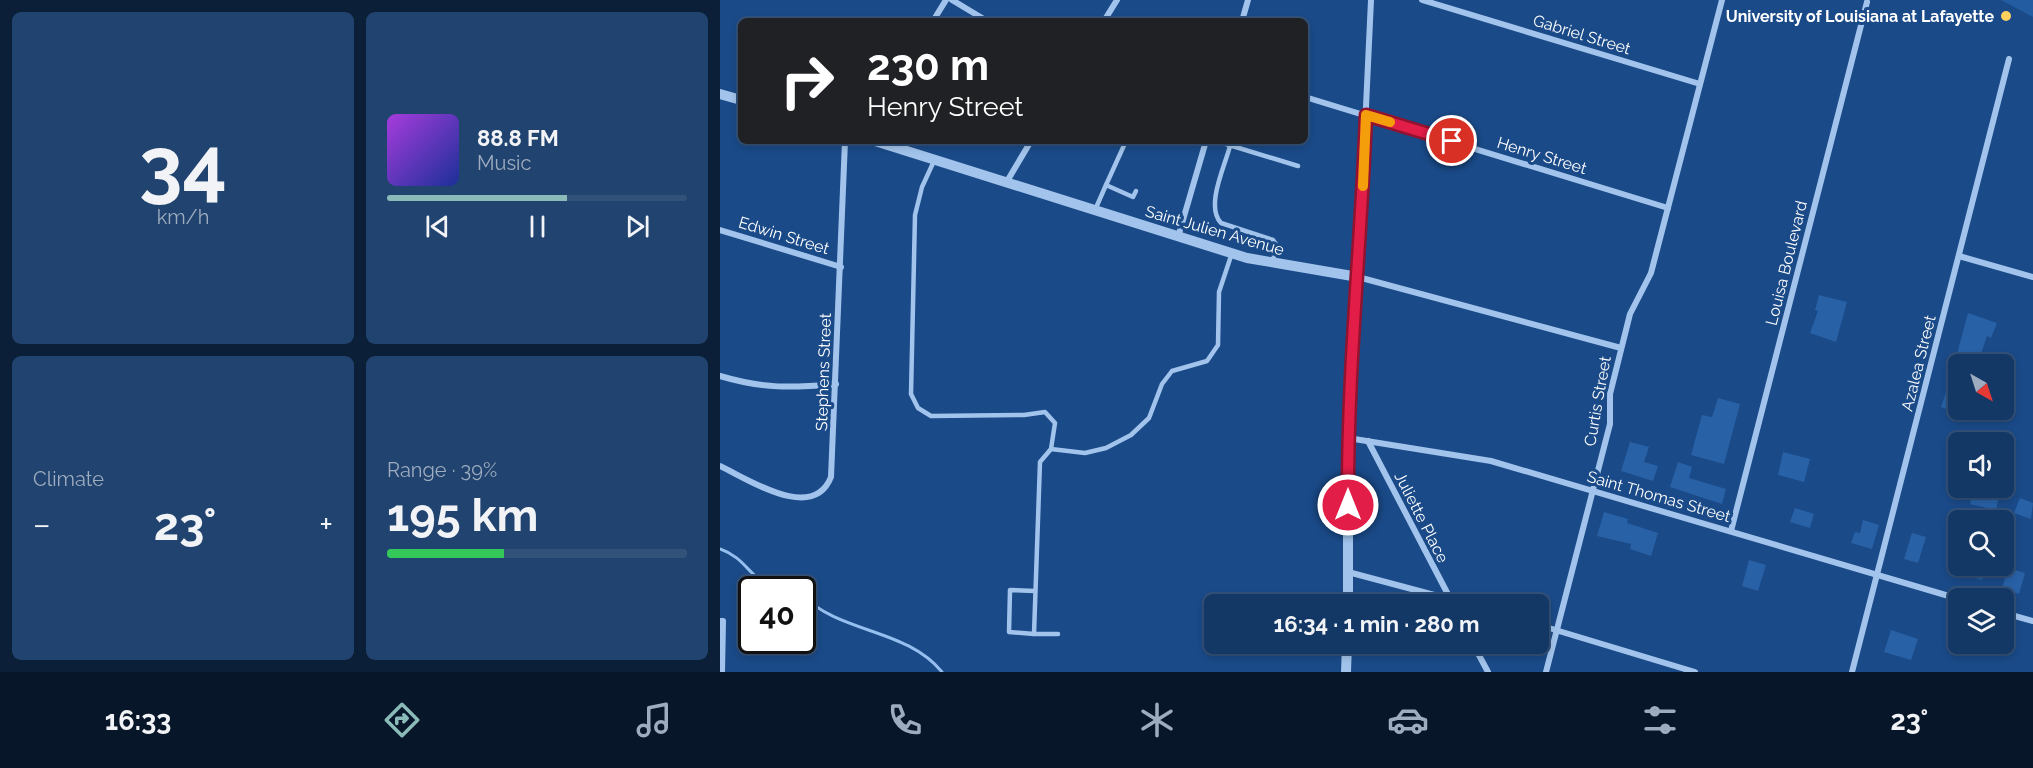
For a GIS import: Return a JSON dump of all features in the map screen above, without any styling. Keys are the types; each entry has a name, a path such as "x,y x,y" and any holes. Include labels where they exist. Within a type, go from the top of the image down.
{"street":[{"path":"935,18 946,0"},
{"path":"952,0 982,18"},
{"path":"1106,18 1117,0"},
{"path":"1243,18 1248,0"},
{"path":"1348,594 1348,438 1359,277 1371,0"},
{"name":"Gabriel Street","path":"1422,0 1700,84"},
{"name":"Curtis Street","path":"1546,672 1610,424 1610,394 1629,314 1651,273 1722,0"},
{"name":"Louisa Boulevard","path":"1731,531 1867,2"},
{"name":"Azalea Street","path":"1852,672 2009,60"},
{"path":"720,94 738,99"},
{"name":"Henry Street","path":"1308,98 1668,207"},
{"name":"Stephens Street","path":"720,466 791,498 810,496 824,489 831,477 834,462 845,144"},
{"name":"Saint Julien Avenue","path":"884,144 1232,253 1272,263 1359,277 1621,348"},
{"path":"1006,183 1029,144"},
{"path":"1178,237 1205,144"},
{"name":"Edwin Street","path":"720,230 841,267"},
{"path":"1959,256 2033,277"},
{"path":"720,376 746,384 774,388 836,384"},
{"name":"Saint Thomas Street","path":"1348,438 1472,456 1948,596"},
{"name":"Juliette Place","path":"1368,441 1447,594"},
{"path":"1348,572 1424,594"},
{"path":"2014,616 2033,621"},
{"path":"722,621 722,672"},
{"path":"1549,628 1695,672"},
{"path":"1346,672 1347,654"},
{"path":"1478,654 1488,672"}],"lane":[{"path":"1095,210 1125,144"},
{"path":"1224,144 1298,166"},
{"path":"1230,146 1215,202 1216,218 1221,223 1273,240 1276,244 1272,263"},
{"path":"934,161 922,187 915,215 911,394 918,408 931,416 1024,416 1045,412 1055,423 1051,449 1040,462 1034,634"},
{"path":"1106,185 1133,197 1136,191"},
{"path":"1051,449 1085,453 1106,448 1131,435 1149,418 1162,384 1172,371 1207,361 1218,345 1219,292 1232,253"},
{"path":"1035,591 1010,590 1009,633 1058,634"}],"shaded area":[{"path":"2001,0 2033,0 2033,17"}],"building":[{"path":"1819,295 1847,302 1836,342 1810,333 1818,311 1815,310"},
{"path":"1968,313 1997,323 1991,338 1987,336 1981,354 1957,354"},
{"path":"1948,386 1948,409 1941,407"},
{"path":"1718,398 1740,404 1724,464 1691,455 1702,415 1712,417"},
{"path":"1630,442 1649,447 1644,462 1658,466 1653,481 1621,471"},
{"path":"1783,452 1810,459 1804,482 1778,475"},
{"path":"1678,462 1692,467 1689,478 1726,489 1722,504 1670,487"},
{"path":"1971,498 1999,498 1996,510 1970,504"},
{"path":"2020,498 2033,503 2031,519 2014,513"},
{"path":"1795,508 1814,514 1810,528 1790,522"},
{"path":"1604,512 1628,519 1627,523 1658,533 1651,556 1630,549 1631,544 1597,536"},
{"path":"1863,520 1879,525 1872,549 1851,543 1855,532 1860,533"},
{"path":"1912,533 1926,537 1918,563 1904,559"},
{"path":"1749,560 1766,565 1758,591 1742,586"},
{"path":"2014,570 2025,573 2019,594 2014,593 2014,588 2002,588 2006,576 2014,576"},
{"path":"1968,576 1983,576 1982,580"},
{"path":"1891,630 1918,639 1911,660 1884,652"}],"waterway":[{"path":"720,549 739,560 756,576"},
{"path":"816,606 835,617 910,647 942,672"}],"slow traffic":[{"path":"1363,186 1366,115 1390,122"}],"place":[{"name":"University of Louisiana at Lafayette","path":"2006,16"}],"route":[{"path":"1348,505 1348,408 1359,277 1366,115 1452,141"}]}
